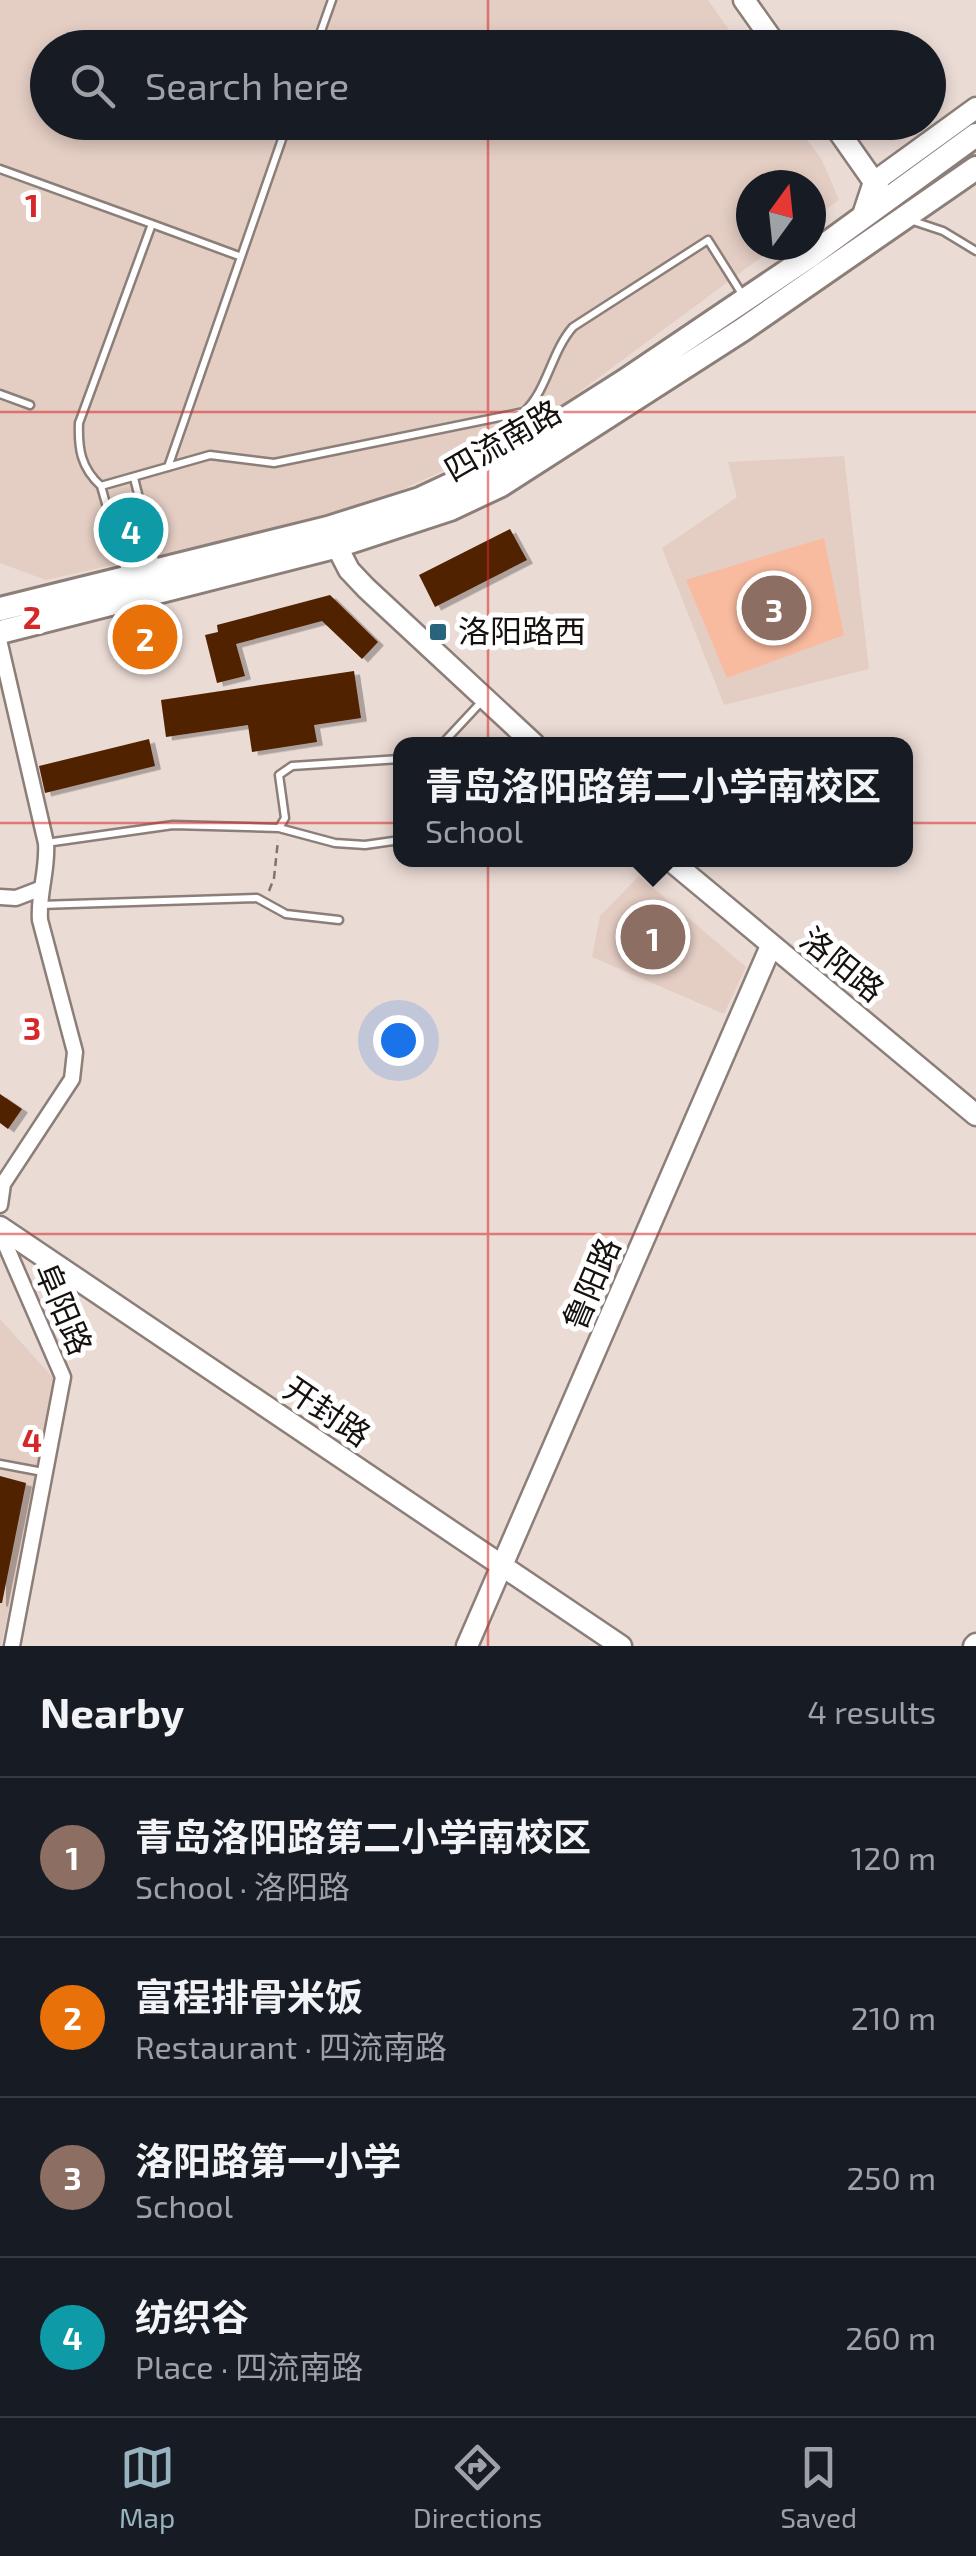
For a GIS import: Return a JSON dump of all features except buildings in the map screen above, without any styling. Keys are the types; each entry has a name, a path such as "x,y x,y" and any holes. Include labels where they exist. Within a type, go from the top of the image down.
{"main road":[{"name":"四流南路","path":"331,538 491,466 862,218 880,190 976,135"},
{"name":"四流南路","path":"0,632 129,589 439,513 501,484 758,320 976,168"},
{"name":"四流南路","path":"0,609 129,589"}],"street":[{"path":"744,0 765,30"},
{"name":"四流南路","path":"946,134 976,108"},
{"path":"845,140 902,218"},
{"name":"四流南路","path":"880,190 939,140"},
{"path":"331,538 366,588 526,737"},
{"path":"0,644 46,843 48,863 38,905 40,920 76,1052 72,1079 3,1184 0,1205"},
{"name":"洛阳路","path":"678,867 976,1115"},
{"path":"0,897 16,898 42,888"},
{"name":"鲁阳路","path":"468,1646 771,946"},
{"name":"开封路","path":"0,1230 621,1646"},
{"name":"阜阳路","path":"0,1230 63,1377 12,1646"}],"lane":[{"path":"321,30 332,0"},
{"path":"167,468 281,140"},
{"path":"0,169 239,256"},
{"path":"902,218 943,231 976,251"},
{"path":"129,589 101,486 90,476 78,450 79,423 152,224"},
{"path":"101,486 210,455 274,463 524,412 534,402 573,327 708,240 745,299"},
{"path":"0,394 30,405"},
{"path":"134,478 160,581"},
{"path":"448,737 484,698"},
{"path":"279,828 286,818 280,775 292,766 393,759"},
{"path":"46,843 173,824 279,828 335,843 365,845 393,841"},
{"path":"38,905 256,898 294,916 339,920"},
{"path":"0,1464 44,1472"}],"path":[{"path":"256,898 268,891 274,878 279,828"}],"shaded area":[{"path":"0,0 708,0 729,30 30,30 30,140 807,140 822,160 839,200 826,209 826,170 736,170 736,260 758,260 521,435 360,509 46,580 0,563"},
{"path":"844,456 869,669 724,705 662,548 737,497 728,462"},
{"path":"824,538 844,635 727,678 686,580"},
{"path":"639,876 746,967 724,1014 592,957 600,916"},
{"path":"0,1319 56,1381 1,1646 0,1646"}],"place":[{"name":"纺织谷","path":"131,530"},
{"name":"洛阳路第一小学","path":"774,608"},
{"name":"洛阳路西","path":"438,632"},
{"name":"富程排骨米饭","path":"145,637"},
{"name":"青岛洛阳路第二小学南校区","path":"653,937"}]}
